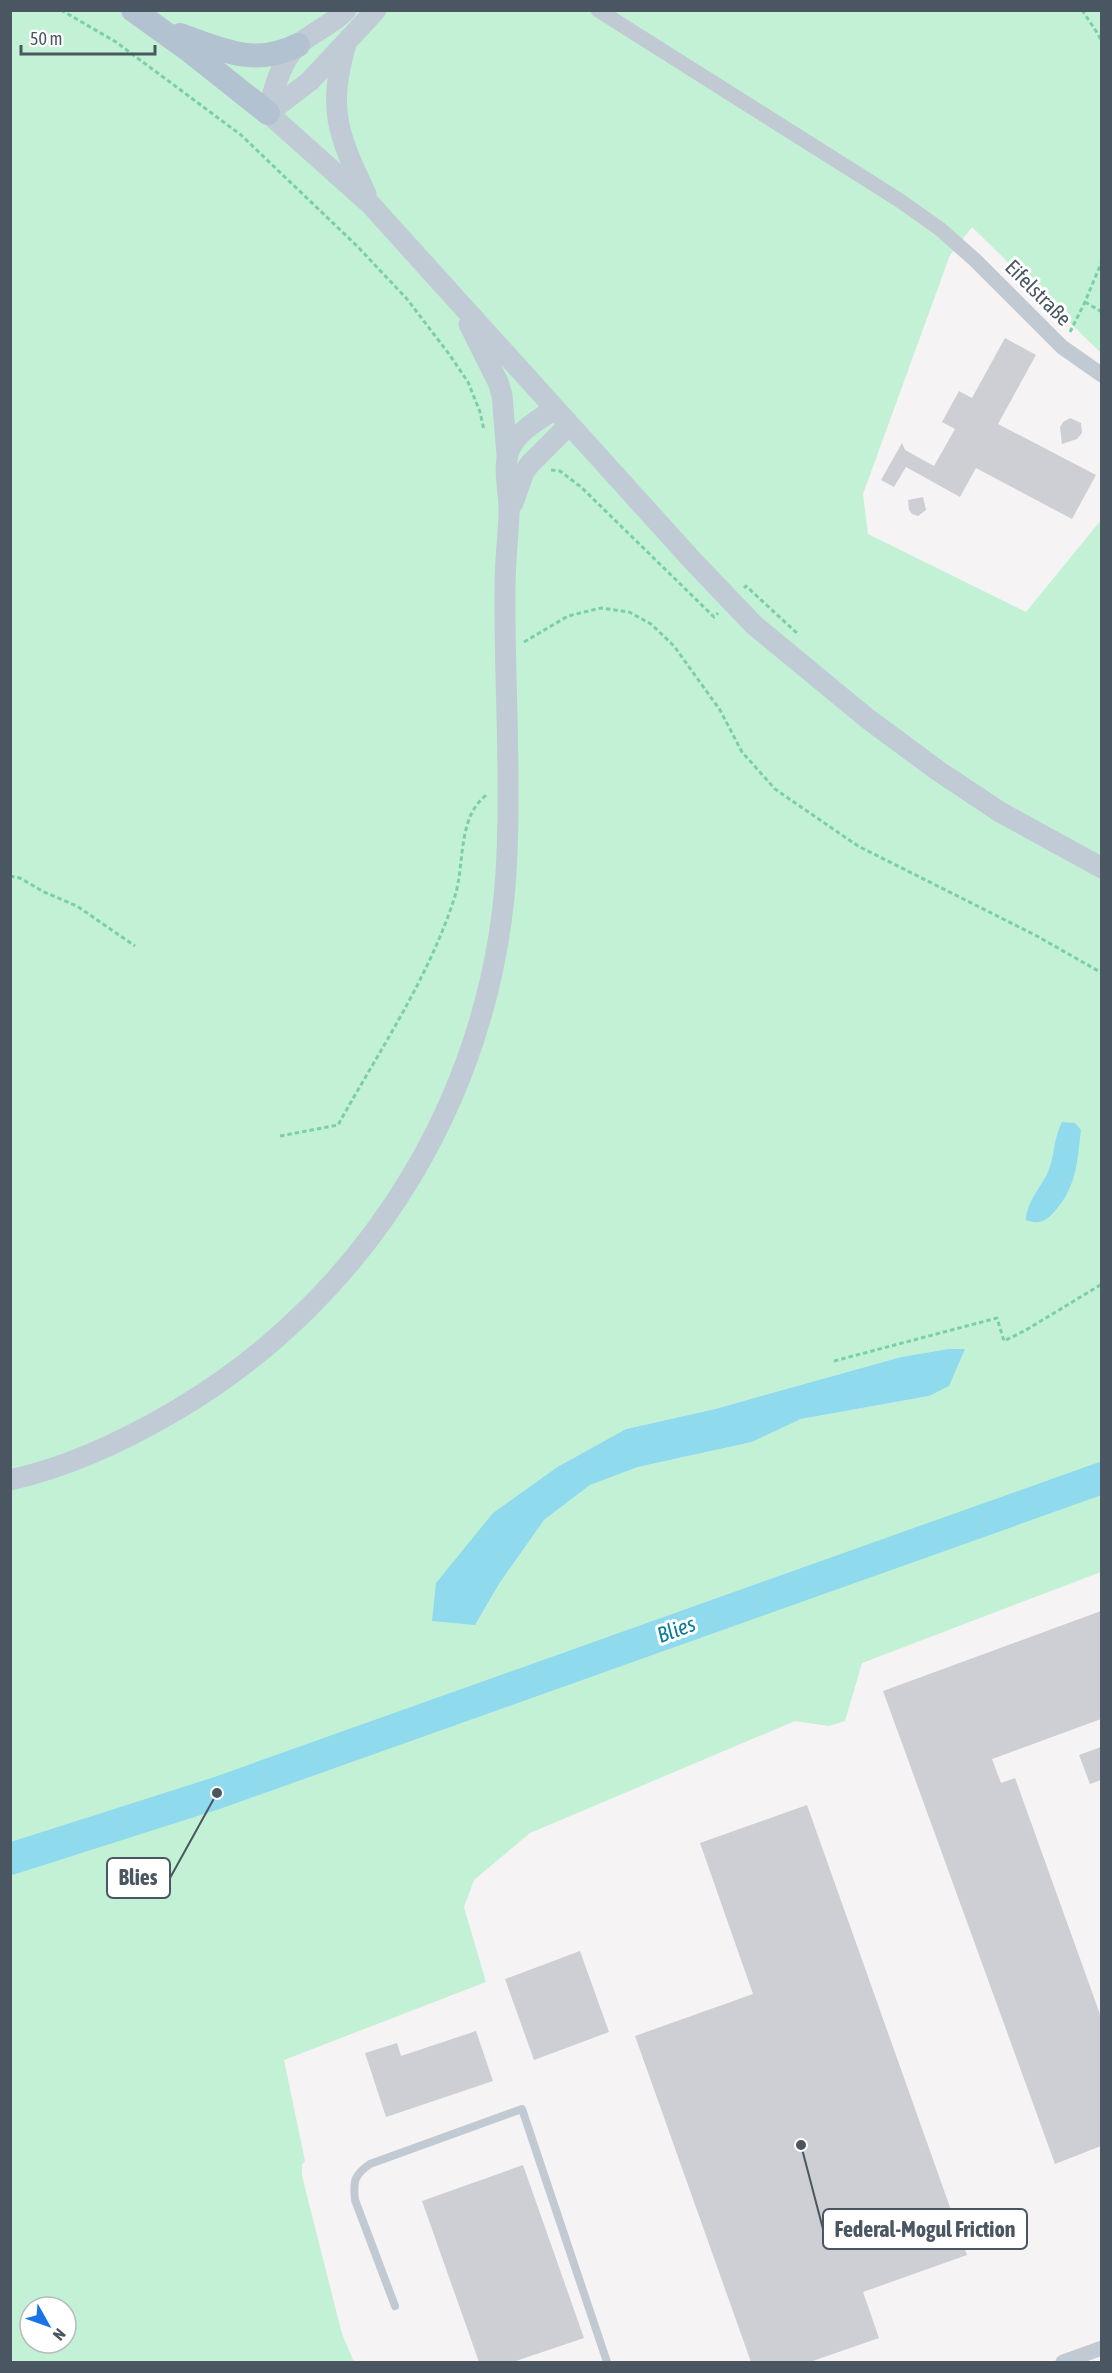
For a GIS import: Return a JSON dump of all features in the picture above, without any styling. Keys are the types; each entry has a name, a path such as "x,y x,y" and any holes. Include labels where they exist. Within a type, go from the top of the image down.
{"main road":[{"path":"133,10 268,113 371,205 729,600 790,656 903,745 969,792 1036,833 1101,868"},
{"path":"159,28 225,51 258,57 284,52 298,45 330,25 346,10"},
{"path":"268,113 310,81 375,10"},
{"path":"346,44 337,79 336,114 346,150 371,205"},
{"path":"268,113 277,78 298,45"},
{"path":"10,1480 83,1456 130,1437 240,1369 291,1325 340,1277 374,1235 432,1142 459,1082 478,1029 494,968 503,911 507,850 504,586 510,512 504,411 498,382 458,302"},
{"path":"507,455 522,434 555,409"},
{"path":"510,512 524,472 569,425"}],"street":[{"name":"Eifelstraße","path":"598,10 899,200 940,229 975,260 1062,347 1101,375"},
{"path":"1064,2362 1101,2348"}],"lane":[{"path":"395,2306 355,2200 353,2182 358,2172 370,2164 522,2109 607,2362"}],"path":[{"path":"61,10 116,42 241,135 357,246 407,299 449,354 468,382 480,412 485,434"},
{"path":"1082,10 1098,34 1101,43"},
{"path":"1062,347 1085,302 1101,261"},
{"path":"1085,302 1101,312"},
{"path":"506,645 519,644 532,639 568,616 601,608 629,612 651,624 674,646 720,710 741,752 775,789 858,846 1035,935 1101,973"},
{"path":"280,1136 338,1125 430,961 455,894 467,825 485,796 496,790 507,789"},
{"path":"10,876 20,878 44,892 77,906 135,946"},
{"path":"834,1361 997,1318 1004,1341 1101,1284"}],"green space":[{"path":"10,11 1101,11 1101,353 972,227 950,255 863,494 868,534 1026,612 1101,520 1101,1572 862,1663 845,1721 829,1726 795,1721 530,1833 474,1880 464,1907 486,1982 284,2060 305,2161 302,2165 302,2176 342,2334 354,2362 11,2362","holes":["948,1349 929,1396 801,1419 752,1442 638,1467 590,1485 544,1520 499,1584 475,1625 559,1466 626,1429 715,1409 901,1357"]}],"water":[{"path":"1062,1122 1075,1123 1081,1130 1072,1183 1062,1202 1048,1217 1039,1222 1026,1220 1031,1201 1050,1166"},
{"path":"948,1349 965,1349 949,1386 929,1396 801,1419 752,1442 638,1467 590,1485 544,1520 499,1584 475,1625 432,1621 436,1583 493,1513 559,1466 626,1429 715,1409 901,1357"}],"building":[{"path":"1005,338 1036,355 998,424 1096,475 1072,519 976,468 960,497 906,467 894,487 881,480 902,443 905,450 934,466 955,429 942,422 959,391 972,398"},
{"path":"1070,418 1081,423 1082,433 1077,439 1062,444 1060,427"},
{"path":"923,497 926,510 918,516 912,514 908,500"},
{"path":"1101,1611 1101,1719 992,1759 1001,1783 1015,1778 1101,2017 1101,2146 1055,2164 883,1691"},
{"path":"1101,1747 1101,1780 1090,1784 1079,1755"},
{"path":"807,1805 967,2255 863,2292 879,2338 810,2362 751,2362 635,2036 753,1994 700,1843"},
{"path":"580,1951 609,2032 534,2060 505,1979"},
{"path":"476,2031 493,2081 386,2117 365,2053 397,2043 401,2056"},
{"path":"523,2165 584,2338 513,2362 479,2362 422,2201"}],"waterway":[{"name":"Blies","path":"10,1859 217,1793 1102,1478"}],"place":[{"name":"Blies","path":"217,1793"},
{"name":"Federal-Mogul Friction","path":"801,2145"}]}
